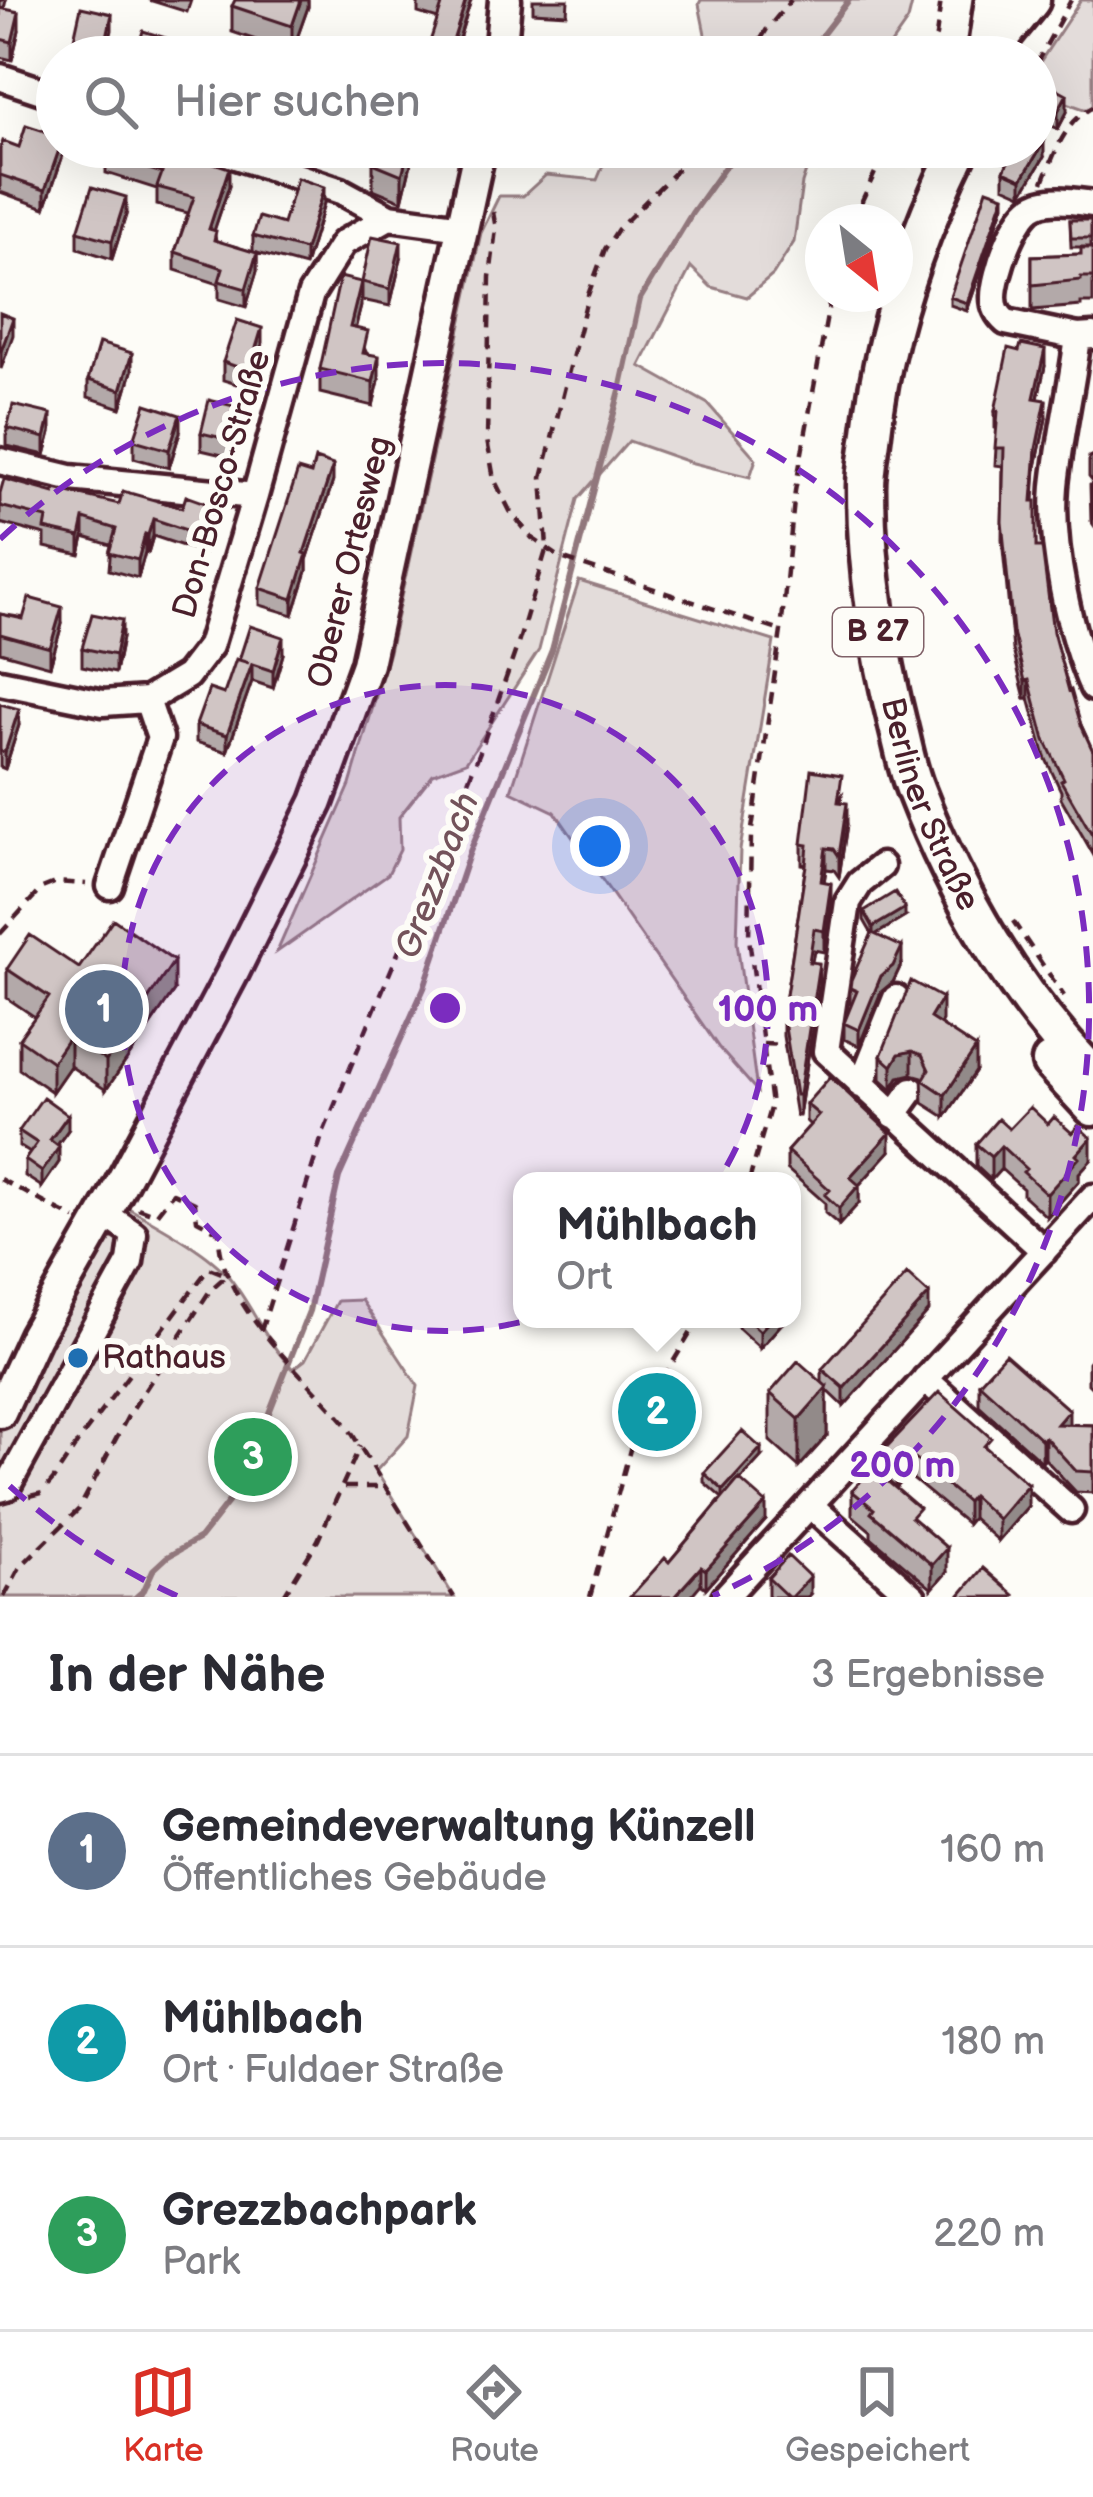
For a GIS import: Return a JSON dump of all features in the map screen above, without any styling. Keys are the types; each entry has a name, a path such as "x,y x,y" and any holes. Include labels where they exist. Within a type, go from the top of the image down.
{"highway":[{"path":"994,0 994,36"},
{"path":"1007,36 1031,0"},
{"path":"1015,36 1052,0"},
{"path":"908,204 924,168"},
{"name":"Berliner Straße","path":"950,168 916,245 876,393 866,484 872,581 885,675 914,788 959,885 994,948 1040,1014 1093,1075"},
{"name":"Berliner Straße","path":"873,312 855,393 847,482 850,582 875,728 895,794 941,901 1030,1036 1093,1107"}],"main road":[{"path":"502,36 506,0"},
{"name":"Oberer Ortesweg","path":"0,1412 35,1336 232,974 317,802 367,664 475,168"}],"street":[{"path":"0,77 36,89"},
{"path":"272,168 341,191 389,217 462,226"},
{"path":"1093,204 1038,196 1012,232 994,295 999,316 1006,322 1085,336 1055,490 1058,552 1069,615 1093,688"},
{"name":"Don-Bosco-Straße","path":"147,700 187,676 210,646 311,294 344,243 389,217"},
{"path":"0,461 70,478 256,496"},
{"path":"0,682 103,703 147,700 160,739 110,886"},
{"path":"881,866 860,883 848,902 826,1051 1044,1251"},
{"path":"860,1084 896,998"},
{"path":"894,1115 912,1090"},
{"path":"725,1597 1093,1197"},
{"path":"4,1488 130,1262 134,1234 104,1214"},
{"path":"925,1379 1071,1510"},
{"path":"810,1505 913,1597"}],"path":[{"path":"763,36 791,0"},
{"path":"936,36 941,0"},
{"path":"1051,36 1071,0"},
{"path":"1057,151 1080,113 1093,106"},
{"path":"480,168 496,229 490,277 487,440 494,479 509,511 532,538 561,558 781,631"},
{"path":"261,1331 323,1133 481,749 518,644 547,547 542,478 588,295 618,229 679,168"},
{"path":"860,204 877,168"},
{"path":"1038,196 1050,168"},
{"path":"752,1172 771,1105 749,938 751,836 781,631 795,491 827,312"},
{"path":"0,934 41,888 56,882 110,886"},
{"path":"1011,918 1074,1010"},
{"path":"763,1044 826,1051"},
{"path":"0,1179 104,1214 156,1215 173,1193 195,1203 197,1220 219,1232 218,1247 227,1276 261,1331 335,1411 454,1597"},
{"path":"4,1488 26,1497 43,1493 209,1268 227,1276"},
{"path":"4,1597 20,1567 79,1508 128,1416 211,1289 227,1276"},
{"path":"590,1597 638,1420 694,1328"},
{"path":"283,1597 318,1540 360,1446"},
{"path":"342,1487 386,1487"}],"shaded area":[{"path":"701,0 913,0 908,20 897,36 705,36"},
{"path":"1081,0 1093,0 1093,109 1057,99 1057,36"},
{"path":"602,168 807,168 794,242 773,275 747,297 711,287 691,267 640,366 708,404 756,459 750,477 629,441 578,499 539,650 466,762 433,774 399,817 400,850 388,874 277,952 350,785 389,652 481,233 499,196 523,196 546,175 597,180"},
{"path":"579,581 774,641 740,850 737,942 757,1091 719,1048 555,812 511,791"},
{"path":"113,1199 218,1266 293,1369 305,1360 337,1301 361,1300 418,1386 408,1436 376,1471 454,1597 0,1597 0,1412"}],"building":[{"path":"235,0 301,0 292,26 232,6"},
{"path":"428,0 466,0 455,36 432,36 442,5"},
{"path":"81,7 112,14 107,36 75,36"},
{"path":"0,8 19,12 12,42 0,39"},
{"path":"1057,89 1067,94 1057,110"},
{"path":"26,125 36,128 36,168 53,168 45,190 0,175 3,141 19,147"},
{"path":"146,168 229,168 209,229 216,231 214,240 257,253 246,289 219,281 223,268 175,252 194,197 157,187 162,173"},
{"path":"1005,168 1029,168 1022,179"},
{"path":"297,178 324,187 305,250 253,236 259,217 283,224"},
{"path":"92,187 126,197 112,241 78,231"},
{"path":"987,189 1004,195 967,303 950,297"},
{"path":"1070,220 1091,220 1091,238 1071,238"},
{"path":"372,236 401,242 390,289 362,282"},
{"path":"1081,248 1093,248 1093,277 1032,285 1032,256 1081,254"},
{"path":"340,277 361,282 350,327 368,331 363,353 379,356 373,382 320,369"},
{"path":"0,313 13,318 1,351 0,351"},
{"path":"237,320 262,328 249,371 223,362"},
{"path":"99,343 132,353 121,390 88,380"},
{"path":"1021,344 1045,349 1034,398 1046,400 1032,501 1036,501 1036,547 1042,547 1053,632 1069,691 1093,751 1093,836 1061,781 1029,680 1025,681 1013,632 1002,522 1004,448 995,448 995,411 1008,348 1019,351"},
{"path":"209,400 242,408 235,441 201,433"},
{"path":"146,404 180,415 169,450 134,440"},
{"path":"13,405 51,414 45,438 7,428"},
{"path":"315,459 333,465 293,599 260,588 298,470 311,474"},
{"path":"4,479 119,504 123,491 182,508 186,496 214,506 204,536 153,519 138,560 109,553 116,529 84,519 80,537 45,529 47,518 0,506"},
{"path":"29,598 62,607 50,648 0,634 0,614 23,619"},
{"path":"92,614 122,620 115,655 82,648"},
{"path":"250,626 283,637 273,671 252,664 227,735 196,725 209,689 224,694"},
{"path":"0,704 19,709 5,752 0,751"},
{"path":"811,770 842,775 838,802 847,803 839,856 826,848 821,881 831,883 824,931 814,929 809,962 819,963 796,1095 783,1015 806,865 808,845 802,844"},
{"path":"895,892 905,908 873,927 864,911"},
{"path":"113,919 174,961 106,1061 70,1036 52,1062 19,1039 49,997 7,969 30,935 79,968"},
{"path":"872,933 902,947 893,966 881,976 859,1030 844,1023 857,991 850,988 851,980"},
{"path":"911,981 942,998 930,1018 976,1048 945,1095 923,1080 929,1070 922,1055 899,1054 892,1066 881,1056"},
{"path":"830,1077 890,1133 850,1177 859,1185 839,1208 825,1195 830,1190 787,1151 819,1115 806,1104"},
{"path":"43,1097 68,1115 50,1140 59,1147 42,1172 25,1160 37,1143 19,1131"},
{"path":"1030,1107 1048,1124 1054,1117 1072,1133 1078,1126 1091,1138 1047,1194 1001,1146 991,1157 976,1144 998,1119 1009,1129"},
{"path":"907,1274 929,1294 844,1388 822,1369"},
{"path":"1005,1354 1069,1410 1057,1424 1093,1425 1093,1472 1076,1471 1045,1437 1042,1440 979,1383"},
{"path":"798,1361 827,1387 799,1419 770,1393"},
{"path":"939,1392 991,1438 984,1446 1028,1484 998,1519 972,1496 967,1502 908,1453 896,1466 881,1453"},
{"path":"742,1431 761,1448 723,1490 704,1473"},
{"path":"872,1468 919,1508 911,1517 947,1548 932,1565 852,1491"},
{"path":"739,1479 766,1503 706,1570 701,1567 674,1597 630,1597 665,1558 669,1562"},
{"path":"788,1556 810,1577 791,1597 768,1578"},
{"path":"983,1568 1014,1595 962,1597"}],"waterway":[{"name":"Grezzbach","path":"821,36 849,0"},
{"name":"Grezzbach","path":"136,1597 153,1570 200,1538 229,1501 258,1441 309,1311 339,1177 424,988 469,854 552,650 640,299 724,168"}],"place":[{"name":"Gemeindeverwaltung Künzell","path":"104,1009"},
{"name":"Rathaus","path":"78,1358"},
{"name":"Mühlbach","path":"657,1412"},
{"name":"Grezzbachpark","path":"253,1457"}]}
